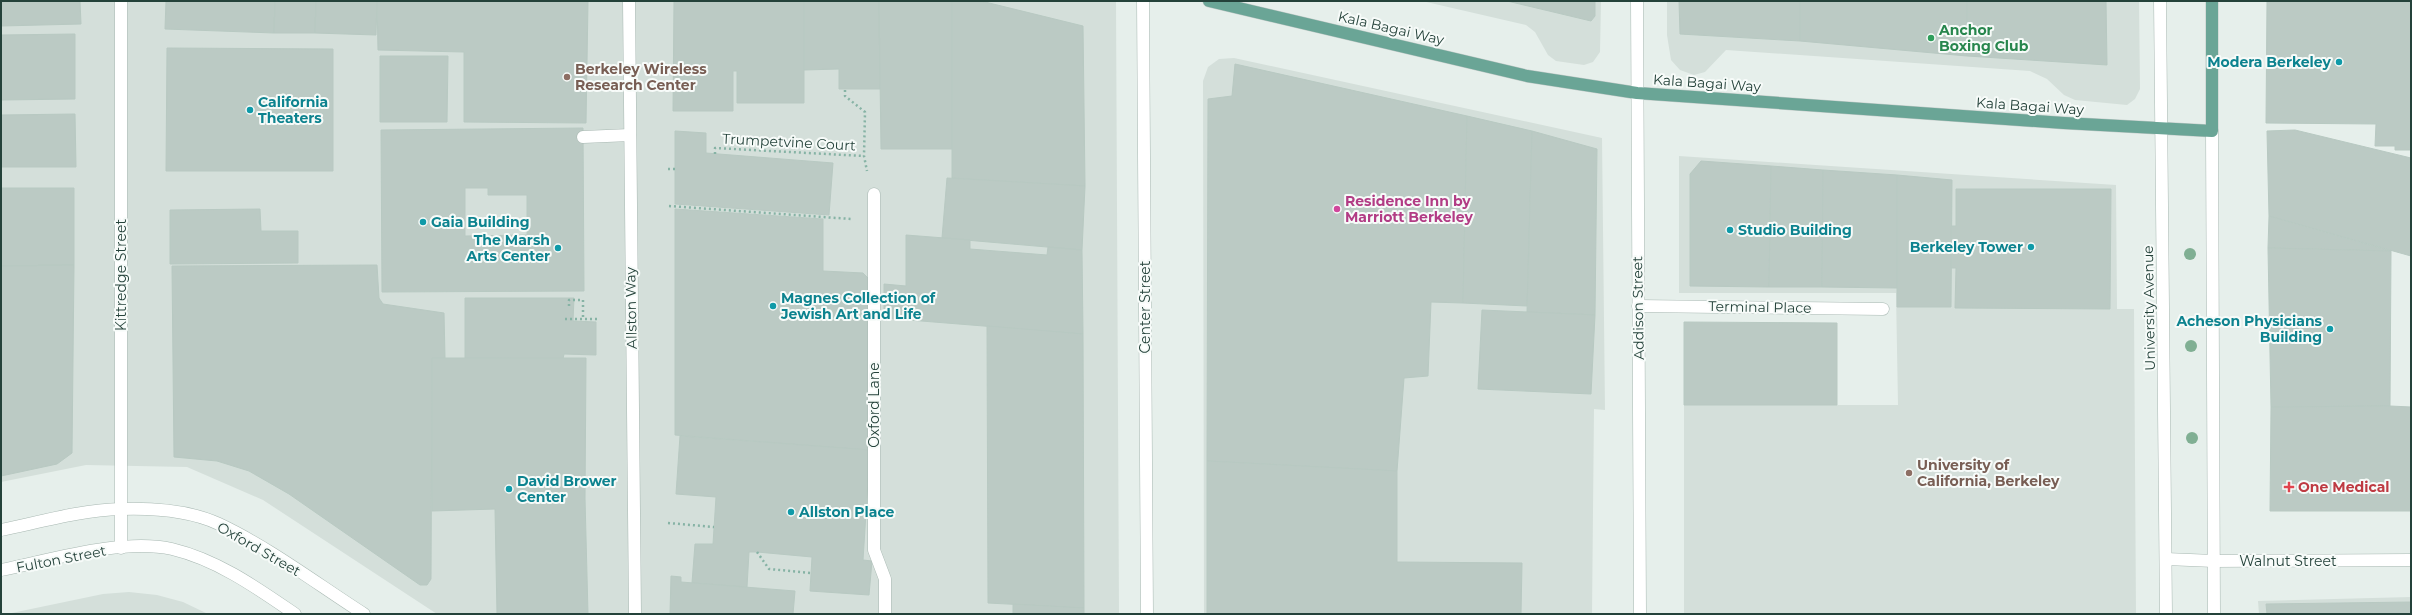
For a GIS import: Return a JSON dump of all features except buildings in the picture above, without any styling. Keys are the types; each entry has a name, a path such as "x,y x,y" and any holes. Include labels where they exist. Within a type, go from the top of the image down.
{"main road":[{"name":"Kala Bagai Way","path":"1209,1 1527,76 1637,93 2212,131"},
{"path":"2212,1 2212,131"}],"street":[{"name":"Kittredge Street","path":"121,1 121,548"},
{"name":"Allston Way","path":"629,1 635,614"},
{"name":"Center Street","path":"1143,1 1147,614"},
{"name":"Addison Street","path":"1637,1 1640,614"},
{"name":"University Avenue","path":"2160,1 2166,614"},
{"path":"2212,131 2214,614"},
{"path":"583,137 630,135"},
{"name":"Oxford Lane","path":"874,194 874,550 885,579 885,614"},
{"name":"Terminal Place","path":"1638,306 1883,309"},
{"path":"1,530 79,513 121,509"},
{"name":"Oxford Street","path":"121,509 186,514 218,524 254,543 364,614"},
{"path":"121,548 164,548 194,556 225,569 295,614"},
{"name":"Fulton Street","path":"1,570 87,552 121,548"},
{"name":"Walnut Street","path":"2166,559 2214,561 2411,560"}],"path":[{"name":"Trumpetvine Court","path":"715,154 715,148 864,156 865,112 845,96 845,90"},
{"path":"864,156 866,163"},
{"path":"668,169 674,169"},
{"path":"669,206 874,221"},
{"path":"569,306 569,300 583,300 583,320"},
{"path":"565,319 598,319"},
{"path":"668,523 714,527"},
{"path":"757,552 769,569 811,573"}],"shaded area":[{"path":"1,1 1116,1 1119,614 437,614 263,500 187,467 86,465 1,482"},
{"path":"1422,1 1601,1 1600,52 1593,62 1584,65 1556,61 1548,55 1535,32 1526,25"},
{"path":"1667,1 2139,1 2140,89 2135,99 2127,105 2075,100 2064,95 2047,79 2030,71 1726,50 1705,72 1694,75 1680,70 1671,60 1667,35"},
{"path":"1234,58 1602,138 1605,410 1594,409 1592,614 1204,614 1203,81 1208,67 1219,59"},
{"name":"University of California, Berkeley","path":"1679,156 2116,185 2117,309 2134,309 2136,614 1684,614 1684,405 1898,405 1896,293 1679,293"},
{"path":"129,592 157,595 183,602 208,614 7,614 103,594"},
{"path":"2411,597 2411,614 2259,614 2258,601"}],"place":[{"name":"Anchor Boxing Club","path":"1931,38"},
{"name":"Modera Berkeley","path":"2339,62"},
{"name":"Berkeley Wireless Research Center","path":"567,77"},
{"name":"California Theaters","path":"250,110"},
{"name":"Residence Inn by Marriott Berkeley","path":"1337,209"},
{"name":"Gaia Building","path":"423,222"},
{"name":"Studio Building","path":"1730,230"},
{"name":"Berkeley Tower","path":"2031,247"},
{"name":"The Marsh Arts Center","path":"558,248"},
{"name":"Magnes Collection of Jewish Art and Life","path":"773,306"},
{"name":"Acheson Physicians Building","path":"2330,329"},
{"name":"University of California, Berkeley","path":"1909,473"},
{"name":"One Medical","path":"2289,487"},
{"name":"David Brower Center","path":"509,489"},
{"name":"Allston Place","path":"791,512"}]}
